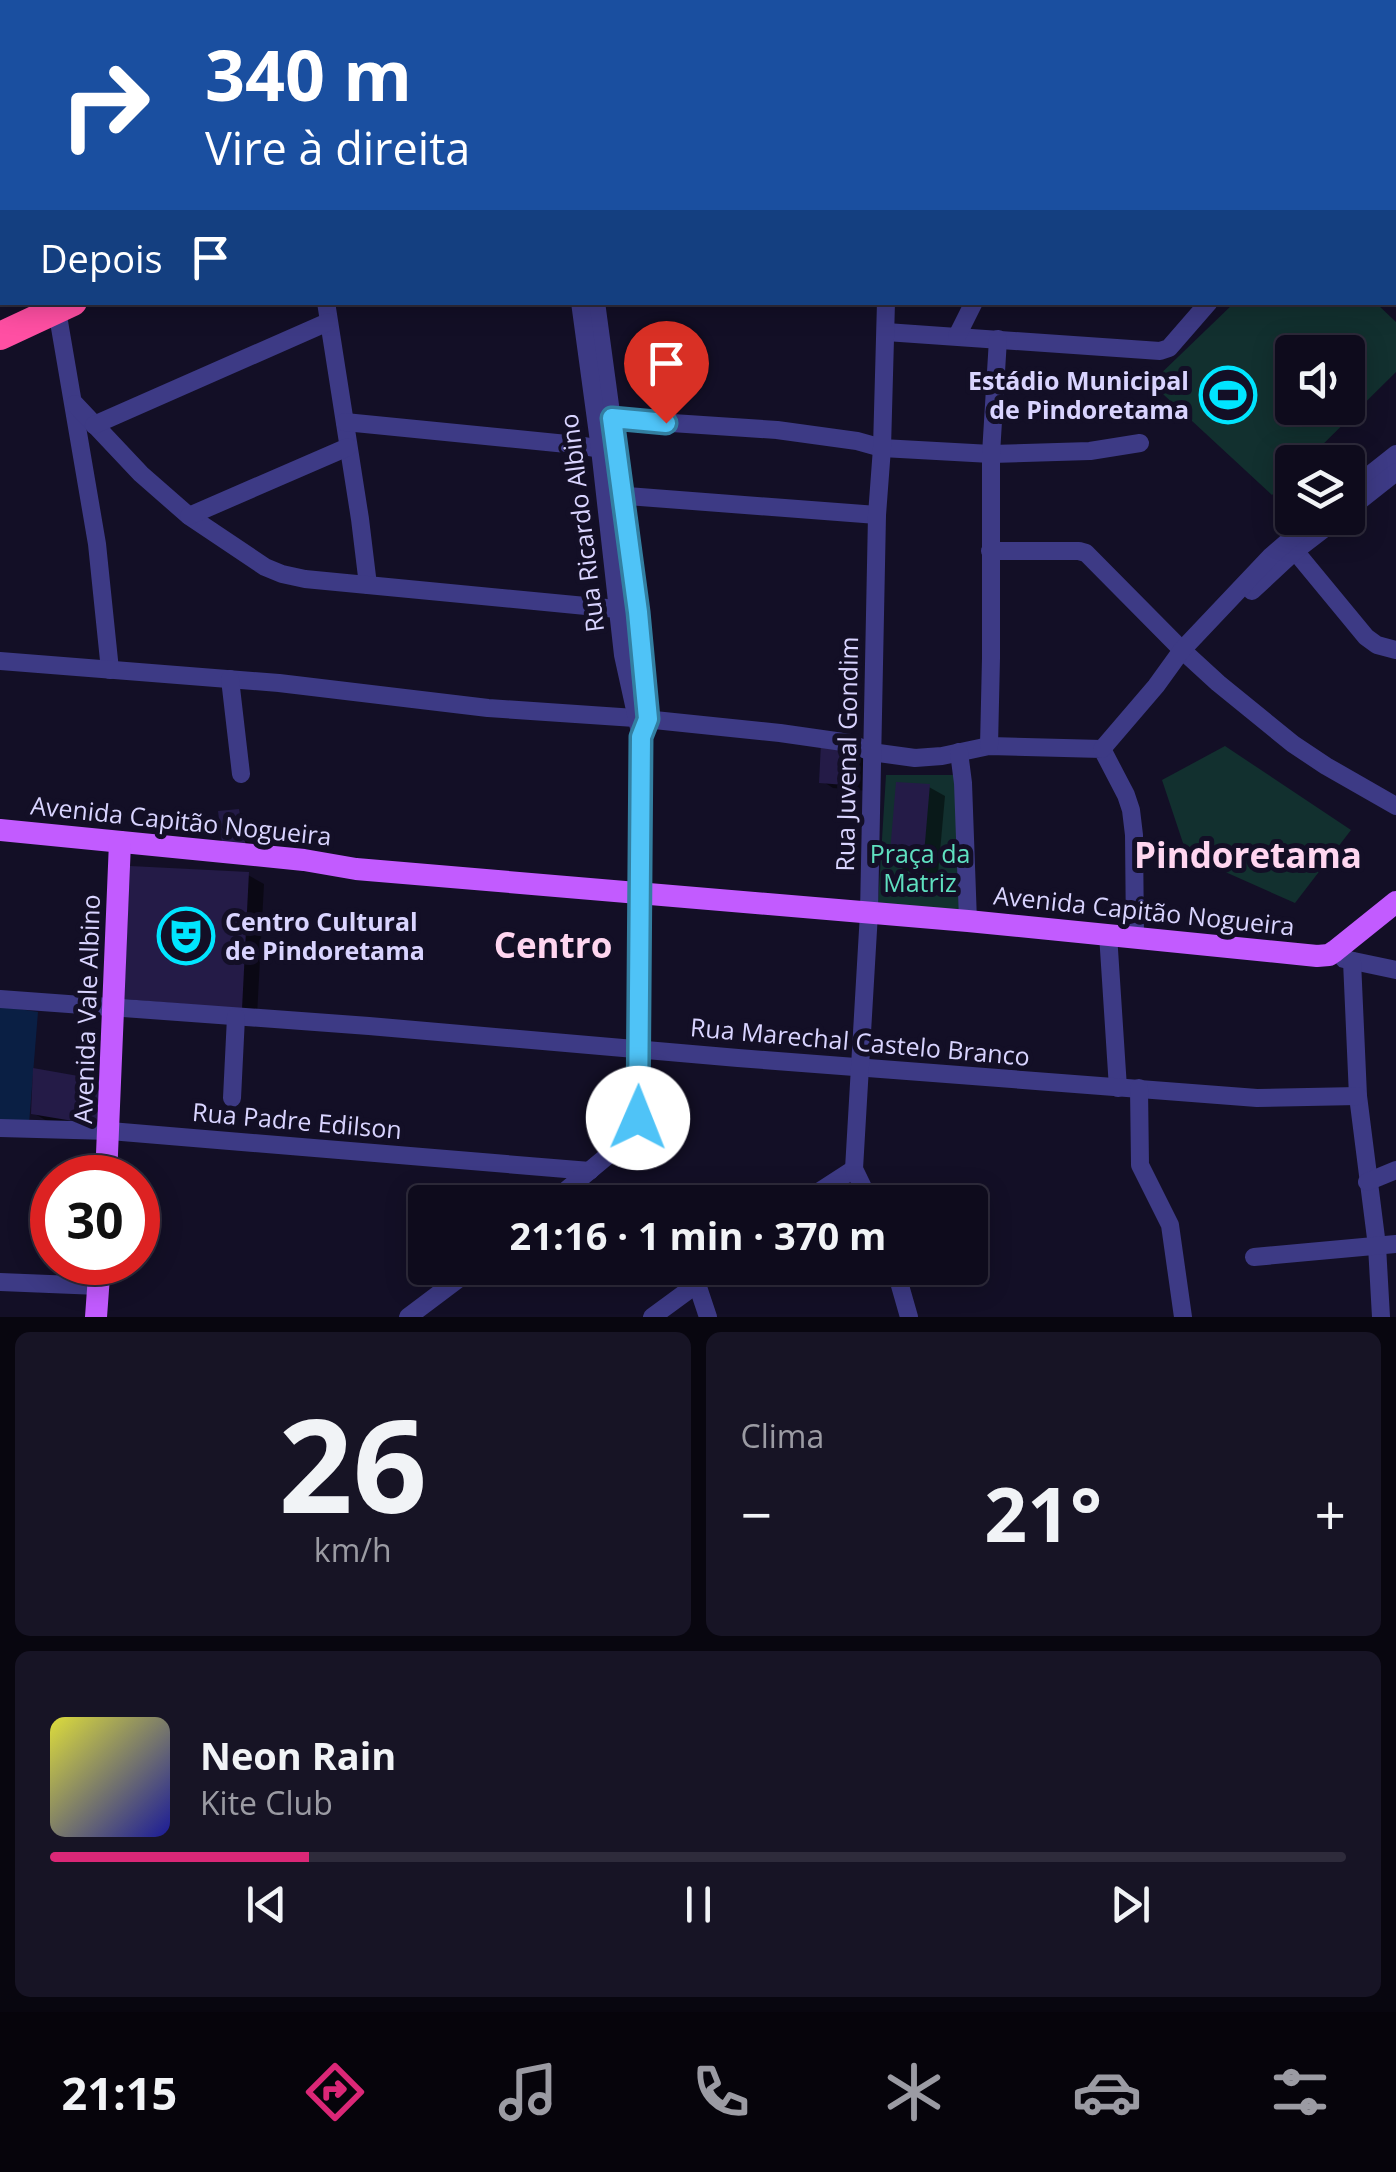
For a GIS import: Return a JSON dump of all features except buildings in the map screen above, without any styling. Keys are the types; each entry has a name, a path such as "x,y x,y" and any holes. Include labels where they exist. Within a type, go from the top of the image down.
{"highway":[{"path":"0,336 65,306"}],"main road":[{"name":"Avenida Capitão Nogueira","path":"0,830 120,849"},
{"name":"Avenida Capitão Nogueira","path":"0,844 304,860 356,869 968,921 1331,957"},
{"name":"Avenida Vale Albino","path":"108,1155 120,849"},
{"path":"1331,957 1396,882"},
{"path":"1331,957 1396,902"},
{"path":"96,1317 99,1285"}],"street":[{"path":"326,305 368,584"},
{"name":"Rua Ricardo Albino","path":"581,305 612,418 608,450"},
{"name":"Rua Ricardo Albino","path":"590,1171 630,1137 636,1126 639,1100 638,612 614,496 595,354 596,305"},
{"name":"Rua Juvenal Gondim","path":"862,1185 854,1169 869,914 877,515 886,305"},
{"path":"957,336 972,305"},
{"path":"886,332 1160,350 1169,348 1206,305"},
{"path":"65,306 75,404 98,544 110,670"},
{"path":"94,425 328,322"},
{"path":"989,746 991,454 998,339"},
{"path":"75,404 141,474 189,516 274,571 306,579 617,609"},
{"path":"612,418 777,430 857,440 882,448 991,454 1140,444"},
{"path":"345,422 608,450"},
{"path":"189,516 348,447"},
{"path":"1365,479 1396,454"},
{"path":"1365,497 1396,472"},
{"path":"614,496 877,515"},
{"name":"Rua Ricardo Albino","path":"614,496 617,609 623,655 641,725"},
{"path":"1102,749 1270,556 1295,535"},
{"path":"1186,654 1315,535"},
{"path":"990,551 1086,553 1186,654 1293,744 1396,806"},
{"path":"1294,551 1366,636 1396,650"},
{"path":"0,660 230,679 641,725 780,733 915,758 989,746 1102,749"},
{"path":"230,679 241,774"},
{"path":"1102,749 1131,810 1134,937"},
{"path":"959,752 968,921"},
{"path":"1108,934 1118,1088"},
{"path":"1382,1317 1386,1245 1368,1182 1358,1096 1331,957 1396,970"},
{"name":"Rua Marechal Castelo Branco","path":"0,1000 1258,1098 1358,1096"},
{"path":"232,1098 236,1017"},
{"path":"1140,1088 1140,1165 1170,1225 1183,1317"},
{"name":"Rua Padre Edilson","path":"0,1128 110,1131 590,1171"},
{"path":"829,1185 854,1169"},
{"path":"1368,1182 1396,1170"},
{"path":"573,1185 590,1171"},
{"path":"1254,1258 1386,1245"},
{"path":"0,1282 30,1280"},
{"path":"408,1317 450,1285"},
{"path":"652,1317 696,1285"},
{"path":"697,1285 708,1317"},
{"path":"900,1285 908,1317"}],"green space":[{"name":"Estádio Municipal de Pindoretama","path":"1232,305 1378,305 1396,322 1396,372 1365,403 1365,335 1275,335 1275,425 1342,425 1322,445 1275,445 1272,495 1151,383"},
{"path":"1225,746 1351,830 1295,903 1187,855 1162,780"},
{"name":"Praça da Matriz","path":"886,775 955,775 959,913 878,903"}],"water":[{"path":"0,1006 38,1012 29,1124 0,1120"}],"place":[{"name":"Estádio Municipal de Pindoretama","path":"1228,395"},
{"name":"Centro Cultural de Pindoretama","path":"186,936"}],"district":[{"name":"Pindoretama","path":"1248,856"},
{"name":"Centro","path":"553,946"}],"route":[{"path":"638,1118 641,737 648,719 612,418 666,423"}]}
